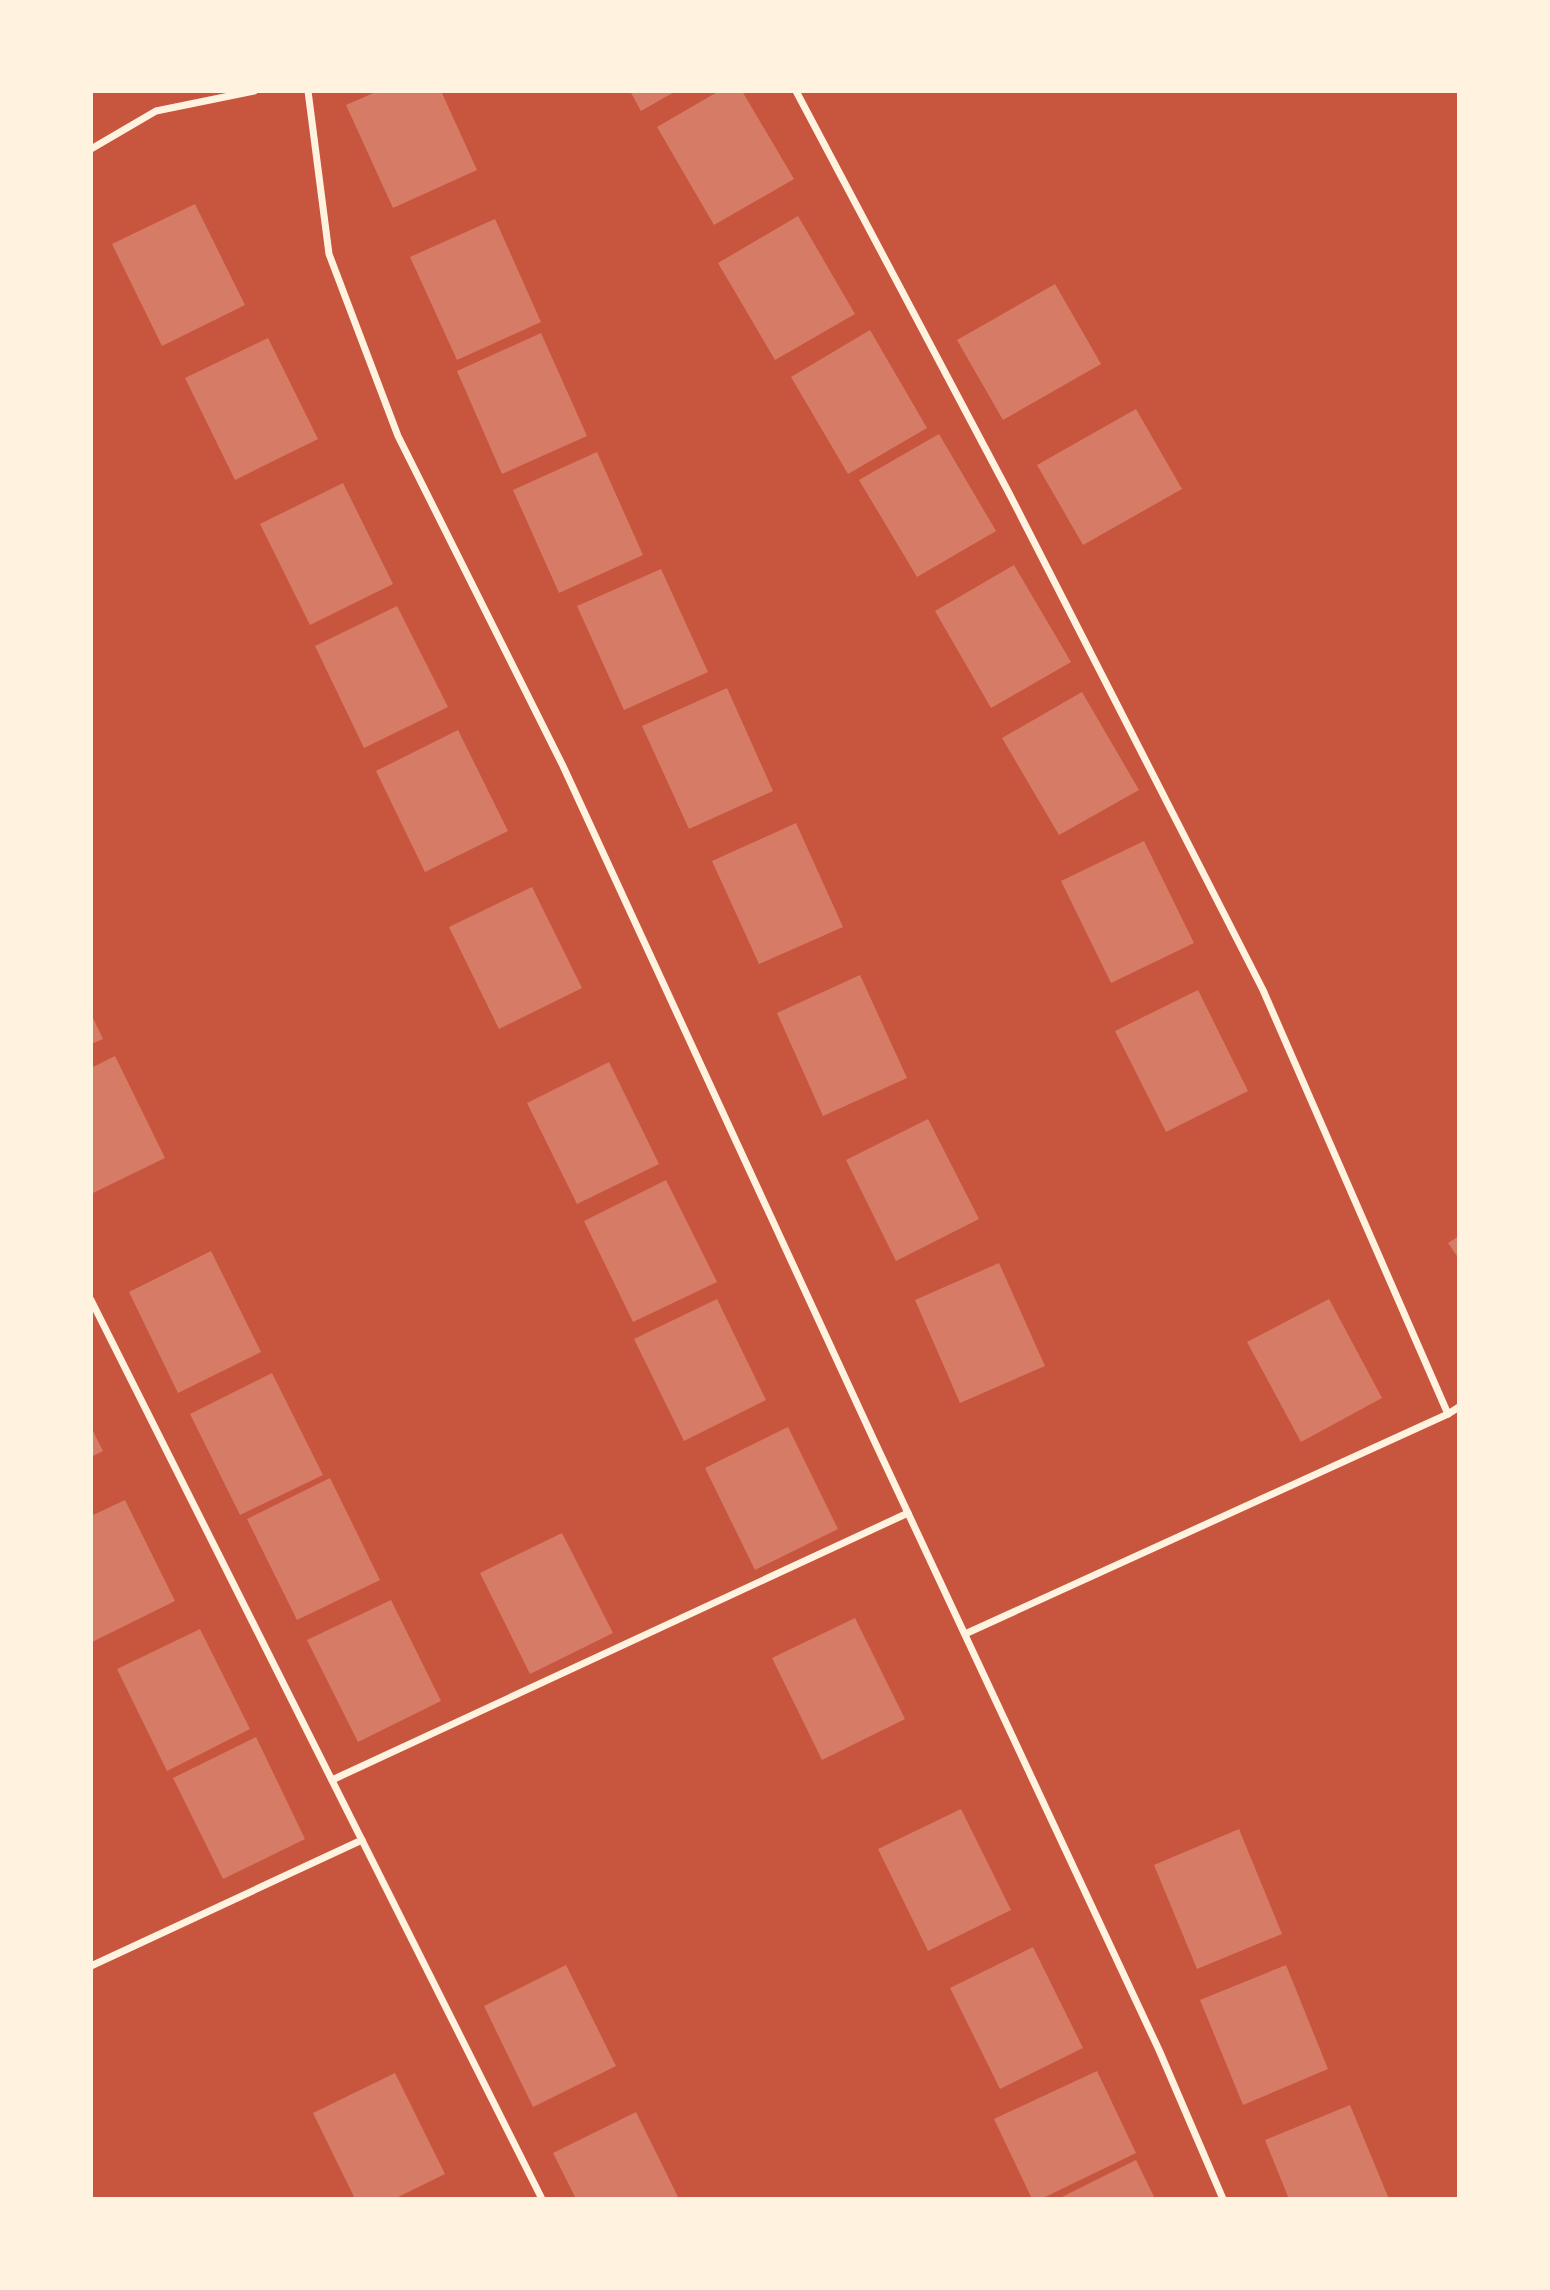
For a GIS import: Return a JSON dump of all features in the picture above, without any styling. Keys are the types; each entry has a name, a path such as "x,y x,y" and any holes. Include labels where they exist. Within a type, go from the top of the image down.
{"street":[{"path":"91,149 156,111 254,91"},
{"path":"308,91 329,254 398,436 563,766 1159,2050 1223,2199"},
{"path":"796,91 1010,495 1263,990 1448,1413"},
{"path":"91,1300 542,2199"},
{"path":"965,1634 1459,1406"},
{"path":"332,1780 908,1513"},
{"path":"91,1966 362,1840"}],"building":[{"path":"378,91 441,91 477,170 393,208 346,105"},
{"path":"630,91 676,91 641,111"},
{"path":"719,91 742,91 794,179 714,225 657,127"},
{"path":"195,204 245,305 162,346 112,244"},
{"path":"798,216 855,314 775,360 718,263"},
{"path":"495,219 541,322 457,360 410,257"},
{"path":"1055,284 1101,364 1003,420 957,340"},
{"path":"870,330 927,428 848,474 791,377"},
{"path":"541,333 587,436 502,474 457,371"},
{"path":"268,338 318,439 235,480 185,378"},
{"path":"1136,409 1182,489 1083,545 1037,465"},
{"path":"939,434 996,531 917,577 859,480"},
{"path":"597,452 643,555 559,593 513,490"},
{"path":"343,483 393,584 310,625 260,524"},
{"path":"1014,565 1071,662 991,708 935,611"},
{"path":"661,569 708,672 624,710 577,606"},
{"path":"397,606 448,707 364,748 315,646"},
{"path":"727,688 773,791 689,829 642,726"},
{"path":"1082,692 1139,790 1059,835 1002,738"},
{"path":"458,730 508,831 425,872 376,771"},
{"path":"796,823 843,927 759,964 712,861"},
{"path":"1144,841 1194,943 1111,983 1061,881"},
{"path":"532,887 582,988 499,1029 449,927"},
{"path":"860,975 907,1078 823,1116 777,1013"},
{"path":"1198,990 1248,1091 1166,1132 1115,1031"},
{"path":"91,1014 103,1039 91,1044"},
{"path":"115,1056 165,1158 91,1194 91,1068"},
{"path":"609,1062 659,1164 577,1204 527,1103"},
{"path":"928,1119 979,1219 896,1261 846,1160"},
{"path":"666,1180 717,1282 633,1322 584,1221"},
{"path":"1459,1236 1459,1259 1448,1243"},
{"path":"211,1251 261,1352 178,1393 129,1292"},
{"path":"999,1263 1045,1366 960,1403 915,1300"},
{"path":"717,1299 766,1400 684,1441 634,1339"},
{"path":"1329,1299 1382,1398 1301,1442 1247,1342"},
{"path":"272,1373 323,1475 240,1515 190,1414"},
{"path":"91,1427 103,1451 91,1457"},
{"path":"788,1427 838,1529 755,1570 705,1468"},
{"path":"330,1478 380,1580 297,1620 247,1519"},
{"path":"125,1500 175,1601 92,1642 91,1516"},
{"path":"562,1533 613,1633 530,1674 480,1573"},
{"path":"391,1600 441,1701 358,1742 307,1640"},
{"path":"855,1618 905,1719 822,1760 772,1658"},
{"path":"200,1629 250,1729 167,1771 117,1669"},
{"path":"256,1737 305,1839 223,1879 173,1778"},
{"path":"961,1809 1011,1910 928,1951 878,1849"},
{"path":"1239,1829 1282,1934 1197,1969 1154,1865"},
{"path":"1033,1947 1083,2048 1000,2089 950,1988"},
{"path":"566,1965 616,2066 533,2107 484,2006"},
{"path":"1286,1965 1328,2069 1243,2105 1200,2000"},
{"path":"1097,2071 1136,2153 1041,2199 1032,2199 994,2119"},
{"path":"395,2073 445,2174 394,2199 355,2199 313,2113"},
{"path":"1350,2105 1389,2199 1289,2199 1265,2140"},
{"path":"636,2112 679,2199 576,2199 553,2153"},
{"path":"1136,2160 1155,2199 1058,2199"}]}
